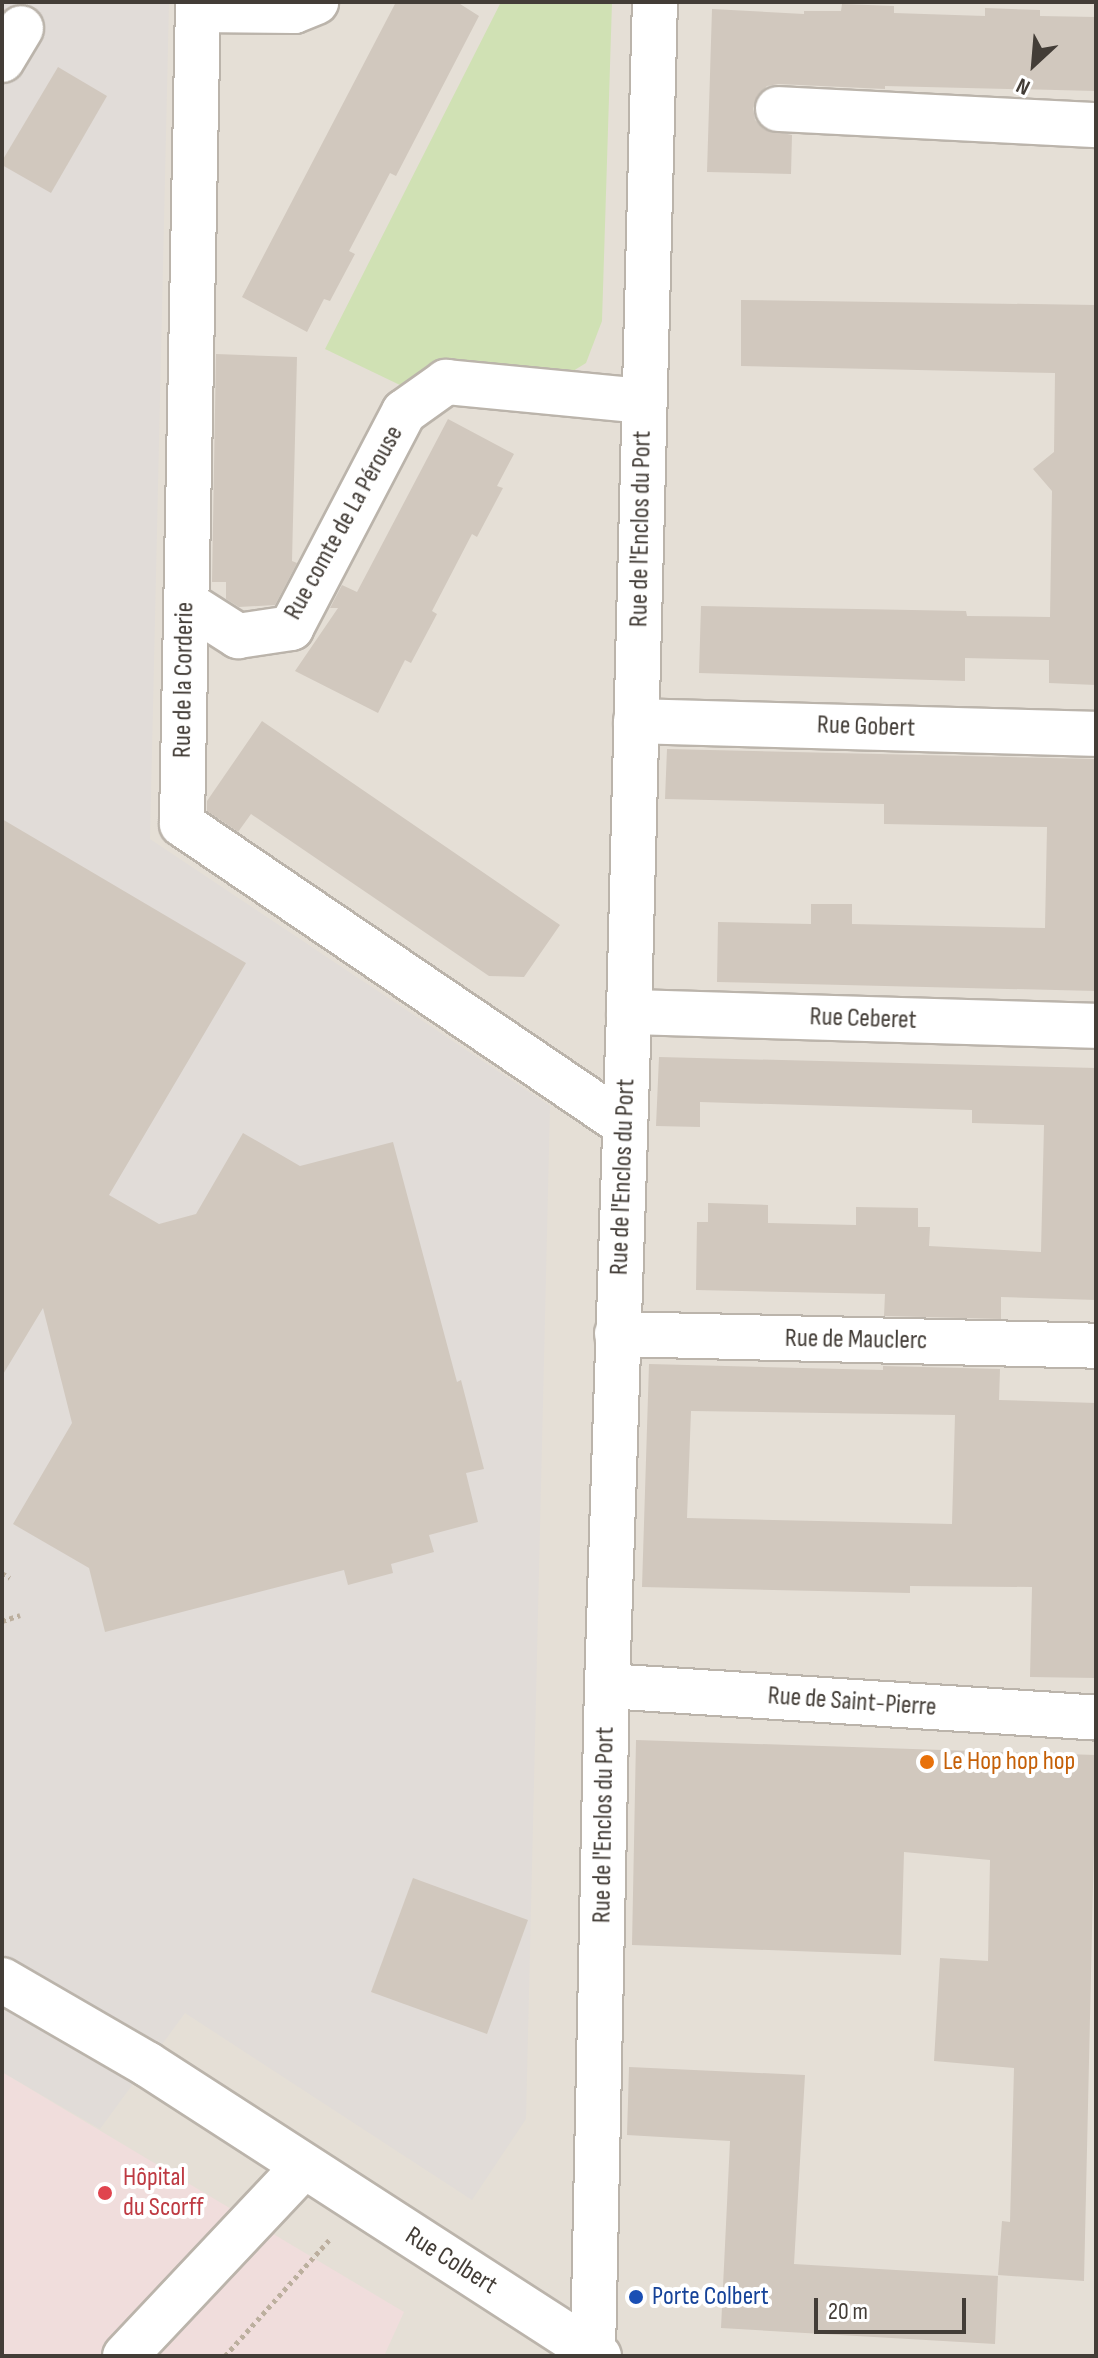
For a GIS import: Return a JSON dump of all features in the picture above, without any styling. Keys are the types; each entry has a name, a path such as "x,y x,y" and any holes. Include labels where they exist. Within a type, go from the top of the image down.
{"street":[{"path":"198,6 294,11 316,2"},
{"name":"Rue de l'Enclos du Port","path":"596,2354 607,1686 629,1012 655,2"},
{"name":"Rue de la Corderie","path":"198,6 182,824 624,1124"},
{"path":"778,109 1096,125"},
{"name":"Rue comte de La Pérouse","path":"186,603 238,636 291,628 404,412 446,382 643,401"},
{"name":"Rue Gobert","path":"636,721 1096,734"},
{"name":"Rue Ceberet","path":"629,1012 1096,1026"},
{"name":"Rue de Mauclerc","path":"617,1334 1096,1346"},
{"name":"Rue de Saint-Pierre","path":"607,1686 1096,1718"},
{"name":"Rue Colbert","path":"2,1980 147,2064 596,2354"},
{"path":"125,2356 303,2167"}],"path":[{"path":"2,1573 10,1578"},
{"path":"2,1621 20,1615"},
{"path":"225,2356 329,2239"}],"shaded area":[{"path":"2,2 1096,2 1096,2356 2,2356"},
{"path":"2,2 169,2 150,839 550,1106 526,2119 472,2200 185,2013 100,2129 2,2072"},
{"name":"Hôpital du Scorff","path":"2,2072 404,2312 384,2356 2,2356"}],"green space":[{"path":"501,2 612,2 602,321 586,363 565,376 431,365 402,386 325,349"}],"building":[{"path":"396,2 457,2 479,16 396,176 390,173 349,251 355,254 330,301 324,299 307,332 242,297"},
{"path":"842,4 894,6 894,13 985,16 985,8 1040,10 1040,16 1096,17 1096,91 767,86 758,95 753,109 755,120 764,129 792,135 791,174 707,172 712,9 804,14 804,11 841,11"},
{"path":"58,67 107,96 51,193 2,165 2,161"},
{"path":"741,300 1096,305 1096,685 1049,683 1049,660 965,658 965,681 699,673 701,606 966,611 967,616 1050,617 1052,491 1033,469 1054,452 1055,373 741,366"},
{"path":"216,354 297,357 292,561 297,563 275,605 239,607 226,599 226,582 212,582"},
{"path":"448,419 514,454 497,486 503,488 477,537 472,534 432,611 437,614 411,663 405,660 378,713 295,671 338,608 330,608 342,585 357,592"},
{"path":"262,721 560,925 524,977 489,976 251,814 238,832 207,811 207,801"},
{"path":"667,749 1096,759 1096,991 717,982 718,922 811,924 811,904 852,904 852,924 1045,928 1047,827 884,824 884,804 665,799"},
{"path":"2,819 246,963 109,1195 159,1224 196,1214 243,1133 300,1166 393,1142 457,1382 461,1380 484,1469 466,1473 478,1522 429,1535 434,1552 391,1564 393,1573 348,1585 344,1570 105,1632 89,1568 13,1524 72,1423 43,1308 2,1376"},
{"path":"659,1057 1096,1068 1096,1300 1001,1297 1001,1319 884,1316 885,1294 696,1290 697,1222 708,1222 708,1203 768,1205 768,1223 856,1225 856,1207 918,1208 918,1227 930,1227 929,1246 1041,1252 1044,1125 972,1123 972,1110 700,1102 700,1127 656,1126"},
{"path":"649,1364 883,1370 883,1366 1000,1369 999,1400 1096,1403 1096,1678 1030,1677 1032,1587 910,1586 910,1593 642,1587","holes":["691,1411 955,1415 952,1524 687,1518"]},
{"path":"636,1740 1096,1755 1084,2281 998,2275 1002,2221 1010,2222 1014,2068 934,2061 940,1958 988,1961 990,1860 904,1852 901,1955 632,1945"},
{"path":"413,1878 528,1920 487,2034 371,1992"},
{"path":"629,2067 805,2075 794,2264 998,2276 995,2344 721,2328 730,2141 627,2135"}],"place":[{"name":"Le Hop hop hop","path":"927,1762"},
{"name":"Hôpital du Scorff","path":"105,2193"},
{"name":"Porte Colbert","path":"636,2297"}]}
